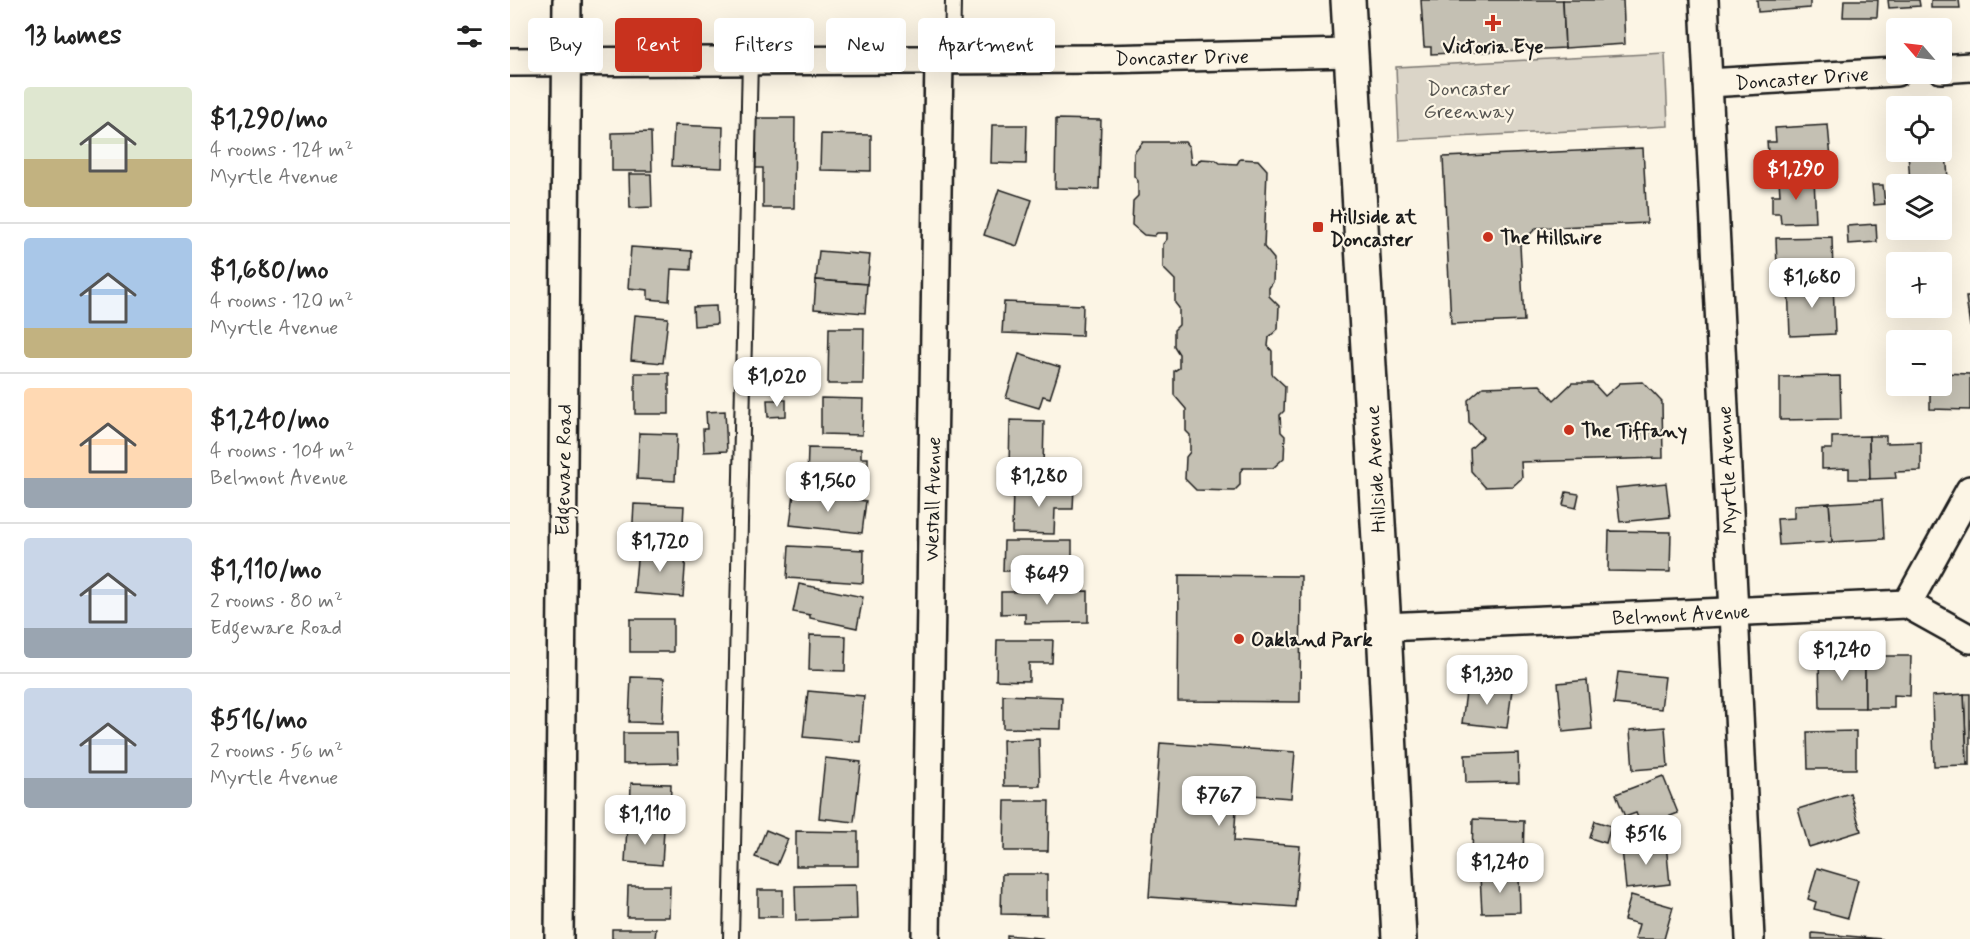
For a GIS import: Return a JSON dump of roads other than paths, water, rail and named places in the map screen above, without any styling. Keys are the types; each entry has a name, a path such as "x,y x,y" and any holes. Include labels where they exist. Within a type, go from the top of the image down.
{"main road":[{"name":"Hillside Avenue","path":"1348,0 1384,627 1399,939"}],"street":[{"name":"Edgeware Road","path":"567,0 567,18"},
{"name":"Myrtle Avenue","path":"1704,0 1750,939"},
{"name":"Doncaster Drive","path":"1055,59 1350,53"},
{"name":"Doncaster Drive","path":"814,59 918,58"},
{"name":"Doncaster Drive","path":"603,61 714,59"},
{"name":"Doncaster Drive","path":"510,62 528,62"},
{"path":"1952,68 1970,67"},
{"name":"Edgeware Road","path":"558,939 566,72"},
{"name":"Westall Avenue","path":"926,939 945,72"},
{"name":"Doncaster Drive","path":"1708,83 1886,73"},
{"path":"1970,490 1908,604 1970,639"},
{"name":"Belmont Avenue","path":"1384,627 1908,604"}],"lane":[{"path":"951,18 953,0"},
{"path":"732,939 750,72"}],"place":[{"name":"Victoria Eye","path":"1493,23"},
{"name":"Hillside at Doncaster","path":"1318,227"},
{"name":"The Hillshire","path":"1488,237"},
{"name":"The Tiffany","path":"1569,430"},
{"name":"Oakland Park","path":"1239,639"}],"park label":[{"name":"Doncaster Greenway","path":"1469,100"}]}
